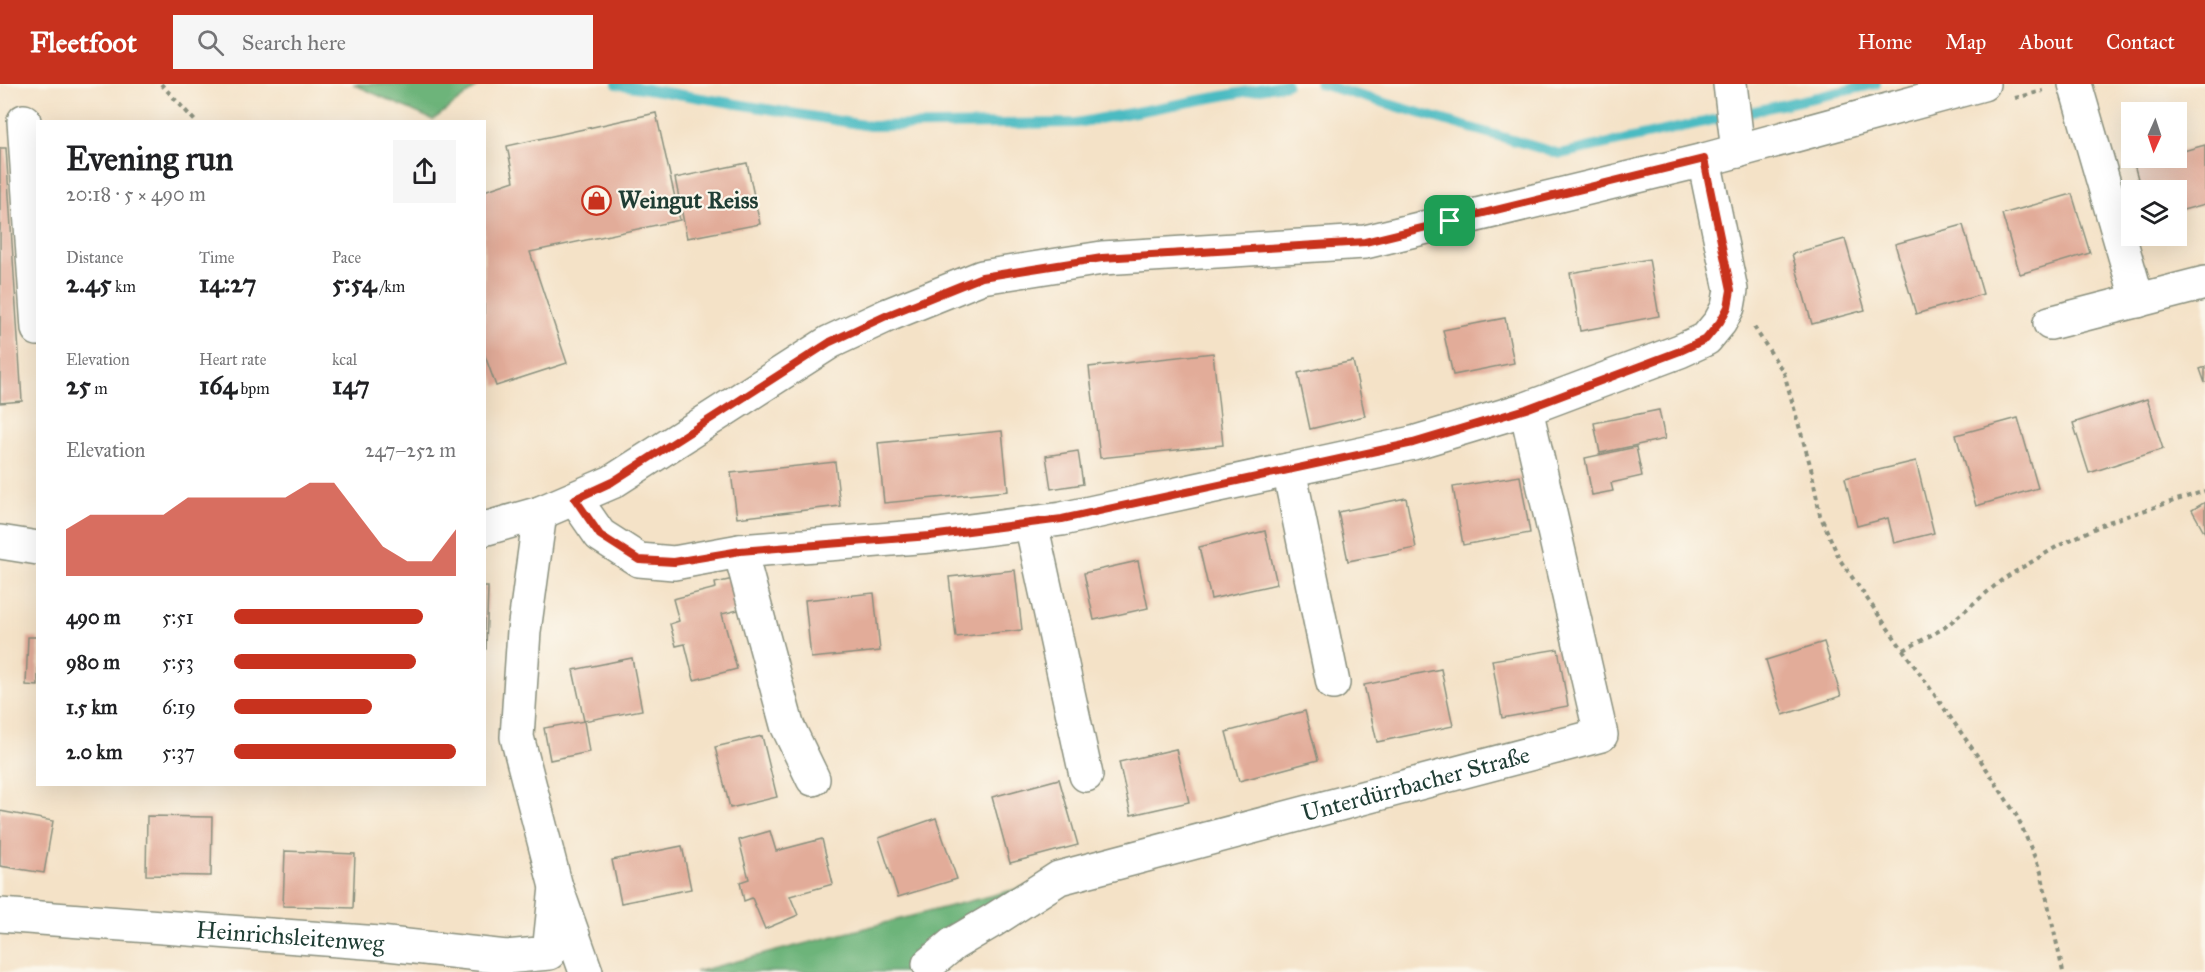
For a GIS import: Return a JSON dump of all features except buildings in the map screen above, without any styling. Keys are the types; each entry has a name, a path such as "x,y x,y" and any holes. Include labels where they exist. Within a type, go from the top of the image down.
{"street":[{"path":"486,528 540,513 612,482 830,342 888,315 982,277 1102,258 1365,242 1704,159 1734,117 1983,84"},
{"path":"2075,84 2138,301"},
{"path":"24,121 36,299"},
{"path":"575,499 600,535 639,560 674,562 740,551 930,536 1062,519 1413,443 1526,409 1680,351 1706,339 1720,322 1728,307 1731,290 1704,159"},
{"path":"2050,323 2205,284"},
{"name":"Unterdürrbacher Straße","path":"929,964 953,944 1059,878 1601,735 1526,409"},
{"path":"1288,470 1333,683"},
{"name":"Heinrichsleitenweg","path":"540,513 524,631 517,737 555,888 586,972"},
{"path":"1031,523 1086,776"},
{"path":"0,542 36,548"},
{"path":"740,551 787,725 813,779"},
{"name":"Heinrichsleitenweg","path":"0,915 379,943 506,957 549,953 555,888"}],"path":[{"path":"161,84 194,120"},
{"path":"1728,307 1756,328 1784,373 1811,468 1820,516 1840,560 1988,771 2018,818 2041,872 2063,972"},
{"path":"1904,650 1944,628 2003,579 2058,546 2108,522 2205,491"}],"green space":[{"path":"353,84 481,84 433,120"},
{"path":"1059,878 929,972 695,972"}],"waterway":[{"path":"617,84 870,126 1076,123 1287,84"},
{"path":"1320,84 1560,154 1876,84"}],"place":[{"name":"Weingut Reiss","path":"597,200"}],"route":[{"path":"1704,159 1731,290 1728,307 1720,322 1706,339 1526,409 1413,443 1062,519 930,536 740,551 674,562 639,560 600,535 575,499 612,482 830,342 888,315 982,277 1102,258 1365,242 1450,221 1704,159"}]}
